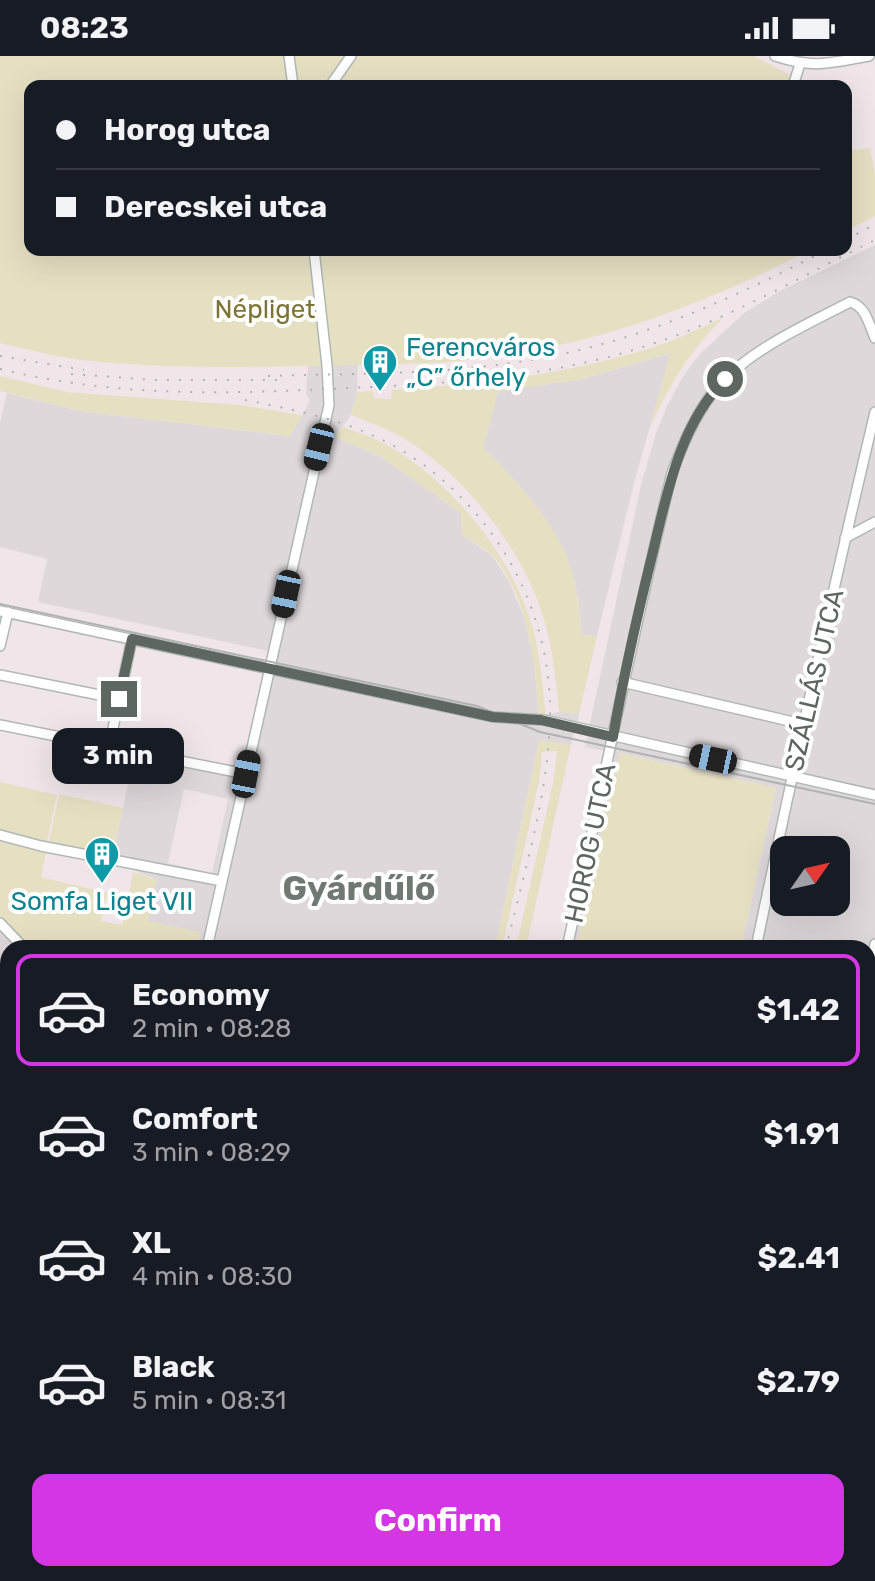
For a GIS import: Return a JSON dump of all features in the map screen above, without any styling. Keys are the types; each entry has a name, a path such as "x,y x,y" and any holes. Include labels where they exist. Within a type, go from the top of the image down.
{"street":[{"path":"289,56 292,80"},
{"path":"334,80 351,56"},
{"path":"775,56 800,64 820,65 869,56"},
{"path":"795,80 800,64"},
{"path":"209,940 329,405 315,256"},
{"name":"HOROG UTCA","path":"569,940 622,682 672,473 698,415 718,387 738,367 850,302 863,309 875,338"},
{"name":"SZÁLLÁS UTCA","path":"758,940 802,724 820,660 875,412"},
{"path":"845,538 875,522"},
{"path":"0,646 4,612 493,717 541,720 875,795"},
{"path":"109,747 132,639"},
{"path":"0,675 119,699"},
{"path":"622,682 802,724"},
{"path":"0,725 246,774"},
{"path":"0,835 41,846 222,881"},
{"path":"0,923 16,940"}],"shaded area":[{"path":"875,245 875,940 743,940 776,788 620,753 578,940 563,940 605,751 585,747 641,485 667,406 698,356 744,313 778,292"},
{"path":"671,353 634,483 597,636 582,635 578,597 569,562 483,448 498,391 582,379"},
{"path":"358,364 357,392 351,415 335,437 381,457 461,513 462,535 492,555 510,583 524,617 534,660 539,716 559,712 579,714 571,745 539,740 497,940 0,940 0,914 126,934 145,914 154,878 141,874 113,856 134,756 242,775 268,651 38,602 47,559 0,547 0,423 7,393 81,411 290,436 310,401 306,394 308,365","holes":["184,789 228,799 212,873 168,863"]}],"green space":[{"name":"Népliget","path":"0,56 754,56 795,78 24,80 24,256 798,256 730,288 648,320 564,344 477,359 393,364 167,366 73,359 0,343"},
{"path":"870,148 875,174 875,216 852,228 852,150"},
{"path":"723,318 680,371 649,430 670,353 582,379 498,392 483,448 520,487 553,530 572,571 582,635 597,636 579,714 559,712 545,622 517,557 481,507 438,463 390,431 351,415 357,392 373,391 374,398 391,399 392,390 459,385 557,371 654,347"},
{"path":"0,376 67,392 240,405 302,415 290,436 81,411 0,391"},
{"path":"343,427 383,443 407,457 450,494 488,538 528,613 538,651 546,716 539,716 528,632 515,591 505,573 490,553 462,535 461,513 381,457 335,437"},
{"path":"539,740 571,745 528,940 518,940 554,778 557,751 542,752 539,782 504,940 497,940"},
{"path":"620,753 776,788 743,940 578,940"},
{"path":"0,782 57,795 47,842 0,831"},
{"path":"59,794 123,808 113,856 49,842"},
{"path":"0,841 46,853 41,877 107,893 101,921 122,925 133,872 157,880 148,921 201,932 199,940 16,940 0,923"}],"tram line":[{"path":"0,604 477,706 540,732 875,804"}],"railway":[{"path":"852,237 875,224"},
{"path":"852,252 875,240"},
{"path":"268,376 474,368 579,350 688,315 814,256"},
{"path":"0,369 88,385 174,392 427,384 542,371 618,354 683,333 739,309 843,256"},
{"path":"0,356 84,370"},
{"path":"71,374 155,380 279,380"},
{"path":"245,400 343,424 374,436 412,457 446,483 477,515 502,550 523,588 538,629 547,671 549,744 528,861 508,940"}],"place":[{"name":"Ferencváros „C” őrhely","path":"380,393"},
{"name":"Somfa Liget VII","path":"102,885"}],"district":[{"name":"Gyárdűlő","path":"359,888"}],"route":[{"path":"119,699 132,639 493,717 541,720 613,737 622,682 672,473 698,415 725,379"}]}
